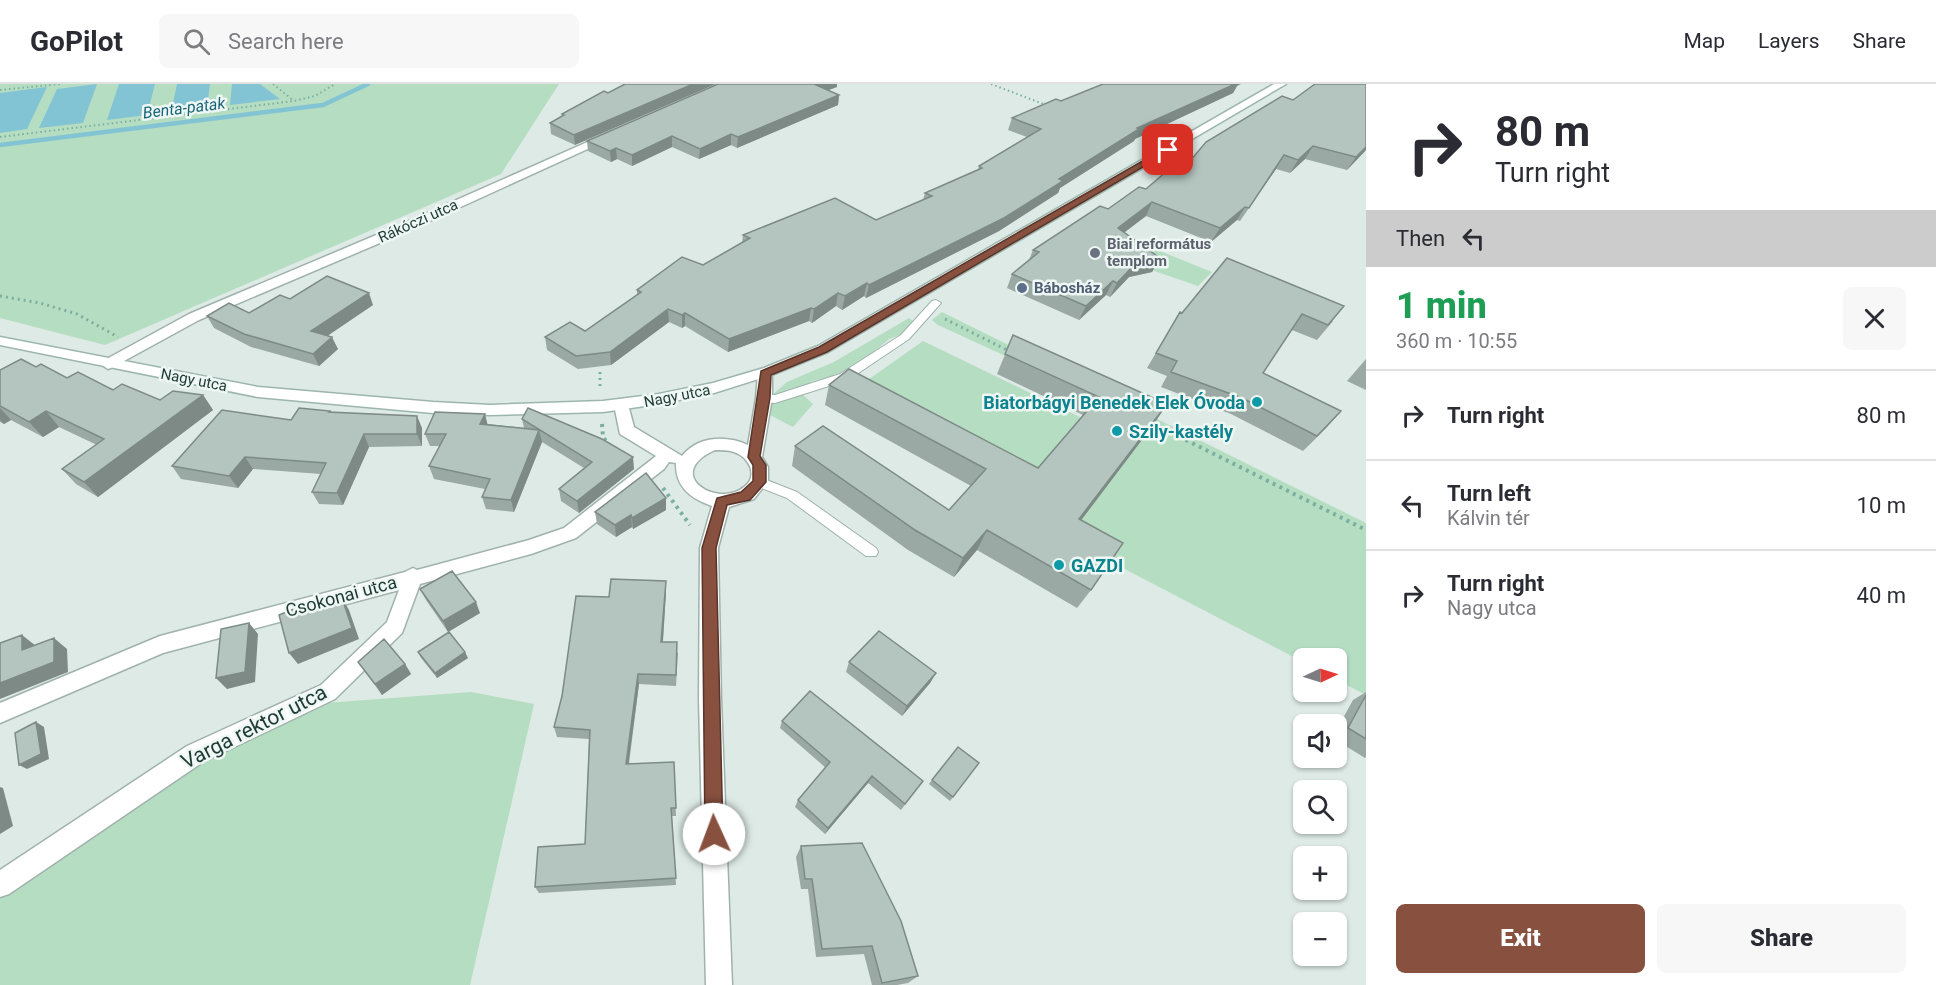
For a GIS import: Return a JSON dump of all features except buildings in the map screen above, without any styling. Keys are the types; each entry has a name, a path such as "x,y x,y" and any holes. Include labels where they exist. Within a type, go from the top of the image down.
{"street":[{"name":"Nagy utca","path":"0,341 257,392 432,408 500,411 622,405 693,395 765,373 823,349 919,296 1281,84"},
{"name":"Rákóczi utca","path":"108,363 194,317 415,223 621,130"},
{"path":"754,457 764,398 765,373"},
{"path":"622,405 626,430 666,455 686,461"},
{"path":"713,444 736,446 754,457 760,465 759,482 745,496 722,501 698,495 689,488 684,479 683,470 686,461 701,448 713,444"},
{"name":"Csokonai utca","path":"0,712 160,645 413,576 531,547 570,533 658,465 666,455"},
{"path":"719,985 710,699 709,548 722,501"},
{"name":"Varga rektor utca","path":"0,885 195,754 328,692 395,627 413,576"}],"lane":[{"path":"764,398 775,399 844,377 905,337 932,307"},
{"path":"759,482 792,495 871,552"}],"path":[{"path":"0,90 60,84"},
{"path":"273,84 294,101"},
{"path":"0,137 294,101 315,96 335,84"},
{"path":"991,84 1048,106"},
{"path":"0,296 40,303 76,314 109,334 141,344"},
{"path":"932,307 1014,354"},
{"path":"1142,418 1366,530"}],"green space":[{"path":"0,84 559,84 501,174 105,345 0,318"},
{"path":"1115,233 1212,272 1198,286 1146,268"},
{"path":"942,312 1366,523 1366,695 1347,685 1347,648 1293,648 1293,657 1067,539 1154,424 938,325 932,320"},
{"path":"909,318 913,321 911,331 889,339 858,365 834,376 812,381 803,388 802,394 813,404 793,427 768,414 771,396 787,382 834,362"},
{"path":"923,341 1082,418 1027,482 855,389"},
{"path":"471,692 534,704 470,985 0,985 0,893 205,758 326,703"}],"water":[{"path":"97,84 83,123 39,128 57,89"},
{"path":"119,84 155,84 147,115 107,120"},
{"path":"177,84 210,84 207,108 171,112"},
{"path":"232,84 260,84 280,99 230,105"},
{"path":"47,87 27,129 0,133 0,93"}],"waterway":[{"name":"Benta-patak","path":"0,145 323,105 368,84"}],"place":[{"name":"Biai református templom","path":"1095,253"},
{"name":"Bábosház","path":"1022,288"},
{"name":"Biatorbágyi Benedek Elek Óvoda","path":"1257,402"},
{"name":"Szily-kastély","path":"1117,431"},
{"name":"GAZDI","path":"1059,565"}],"route":[{"path":"714,834 709,548 722,501 745,496 754,490 759,482 760,465 754,457 764,398 765,373 823,349 919,296 1168,150"}]}
